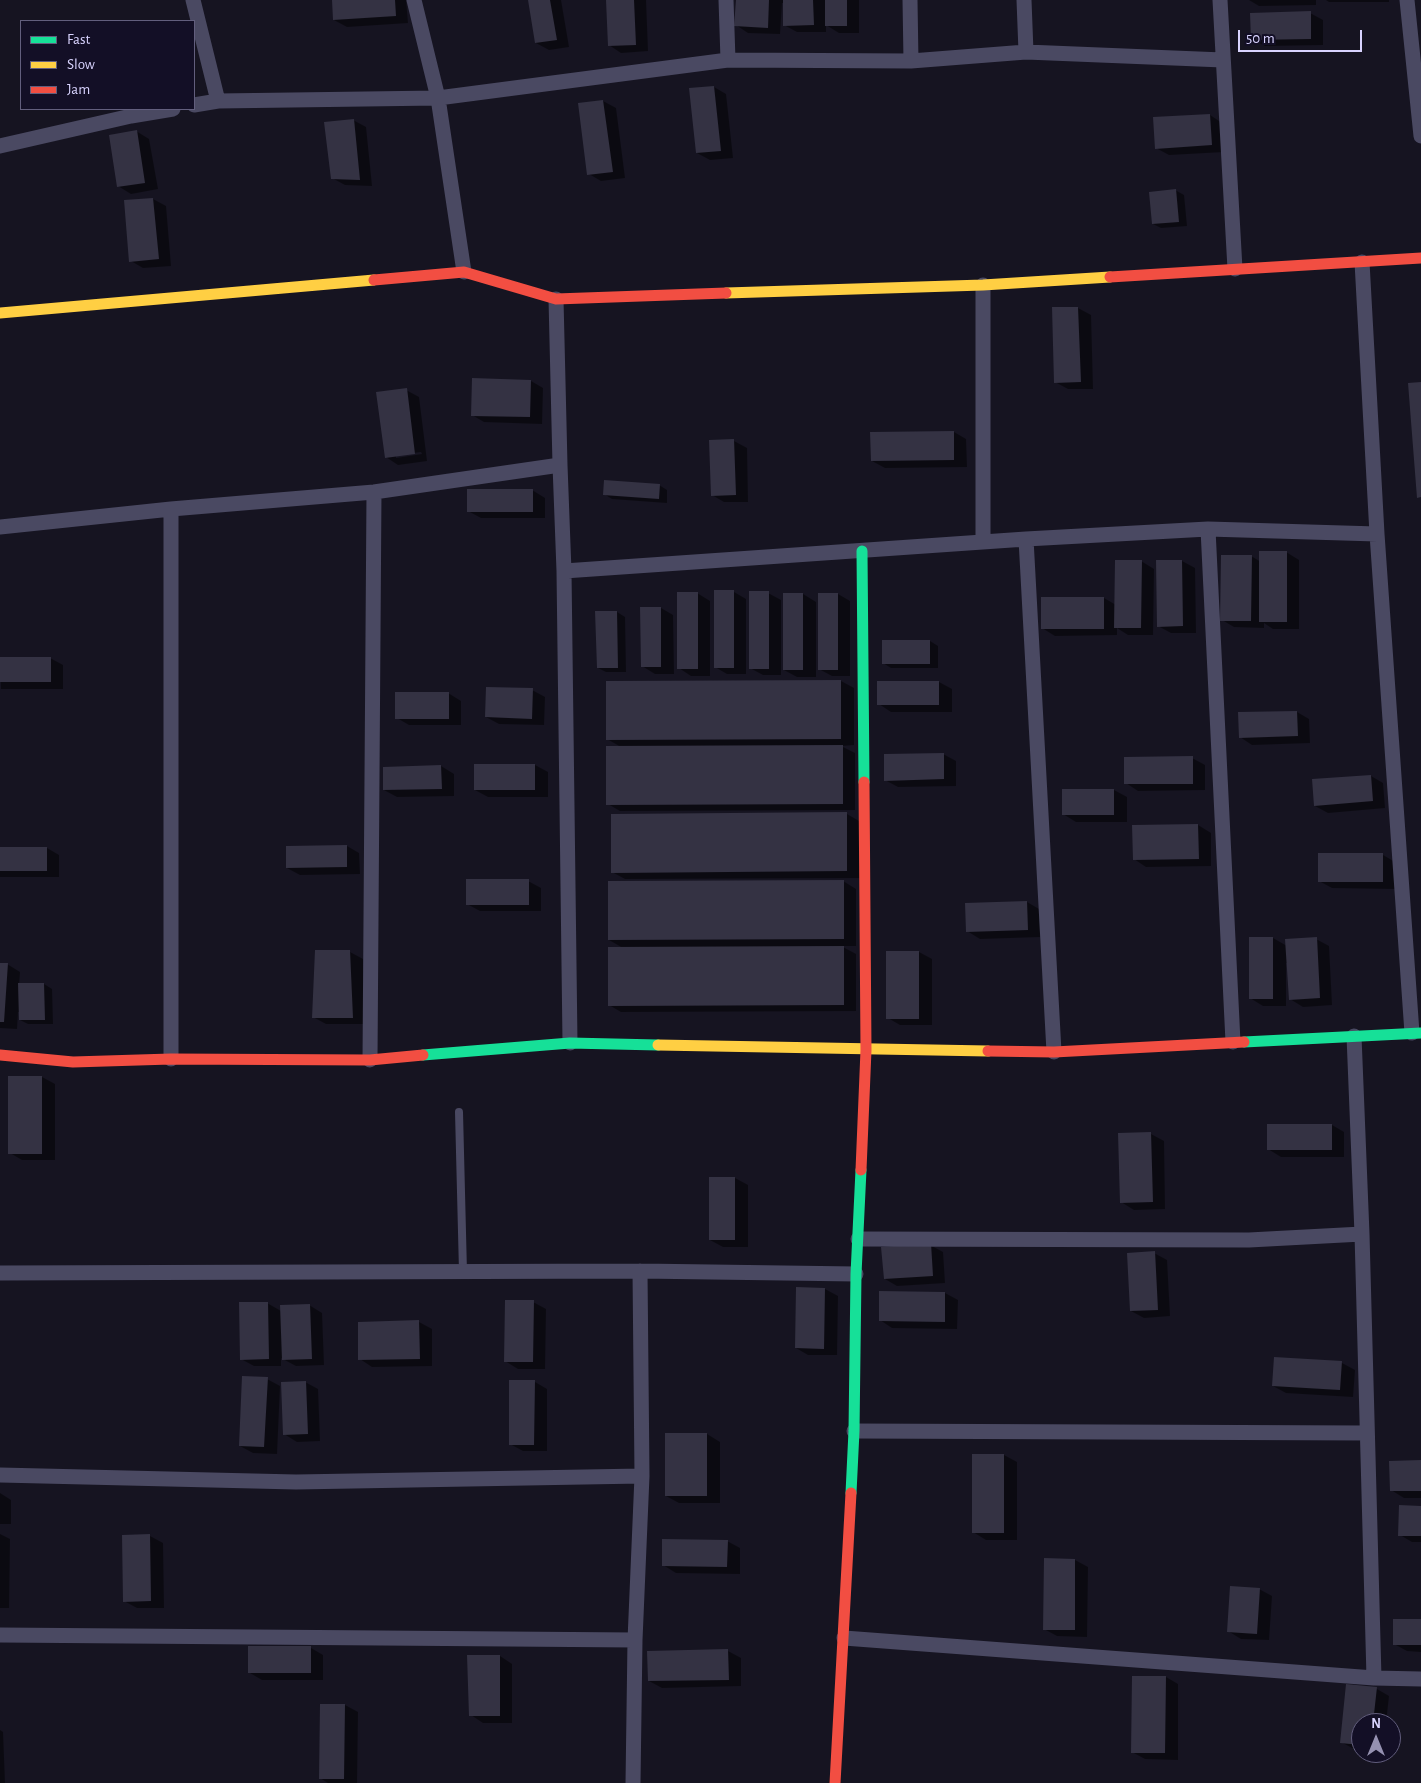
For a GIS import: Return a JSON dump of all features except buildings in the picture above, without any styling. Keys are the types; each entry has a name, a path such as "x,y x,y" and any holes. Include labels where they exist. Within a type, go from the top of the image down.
{"street":[{"path":"193,0 218,101"},
{"path":"414,0 438,98 464,272"},
{"path":"726,0 728,60"},
{"path":"910,0 911,62"},
{"path":"1024,0 1026,52"},
{"path":"1220,0 1235,269"},
{"path":"1407,0 1421,136"},
{"path":"195,105 218,101 438,98 728,60 911,62 1026,52 1224,60"},
{"path":"0,146 131,116 166,110"},
{"path":"0,313 464,272 556,299 983,285 1421,258"},
{"path":"0,1055 73,1062 172,1059 370,1060 570,1043 1054,1052 1416,1033 1377,534 1362,262"},
{"path":"983,285 983,542"},
{"path":"556,299 564,571 570,1043"},
{"path":"0,527 171,509 374,492 560,465"},
{"path":"370,1060 374,492"},
{"path":"171,509 172,1059"},
{"path":"564,571 1026,539 1208,529 1377,534"},
{"path":"1208,529 1233,1042"},
{"path":"1026,539 1054,1052"},
{"path":"835,1783 854,1430 856,1274 866,1050 862,551"},
{"path":"1354,1036 1362,1234 1374,1678"},
{"path":"858,1239 1249,1240 1362,1234"},
{"path":"0,1273 640,1271 856,1274"},
{"path":"633,1783 635,1640 642,1476 640,1271"},
{"path":"854,1430 1366,1433"},
{"path":"0,1475 296,1482 642,1476"},
{"path":"0,1635 635,1640"},
{"path":"844,1638 1374,1678 1421,1679"}],"lane":[{"path":"459,1112 463,1272"}],"traffic: fast":[{"path":"862,551 864,782"},
{"path":"1244,1042 1421,1033"},
{"path":"423,1055 570,1043 658,1045"},
{"path":"851,1493 854,1431 856,1274 861,1170"}],"traffic: slow":[{"path":"726,293 983,285 1110,277"},
{"path":"0,313 374,280"},
{"path":"658,1045 988,1051"}],"traffic: jam":[{"path":"1110,277 1421,258"},
{"path":"374,280 464,272 556,299 726,293"},
{"path":"861,1170 866,1050 864,782"},
{"path":"988,1051 1054,1052 1244,1042"},
{"path":"0,1055 73,1062 171,1059 370,1060 423,1055"},
{"path":"835,1783 851,1493"}]}
